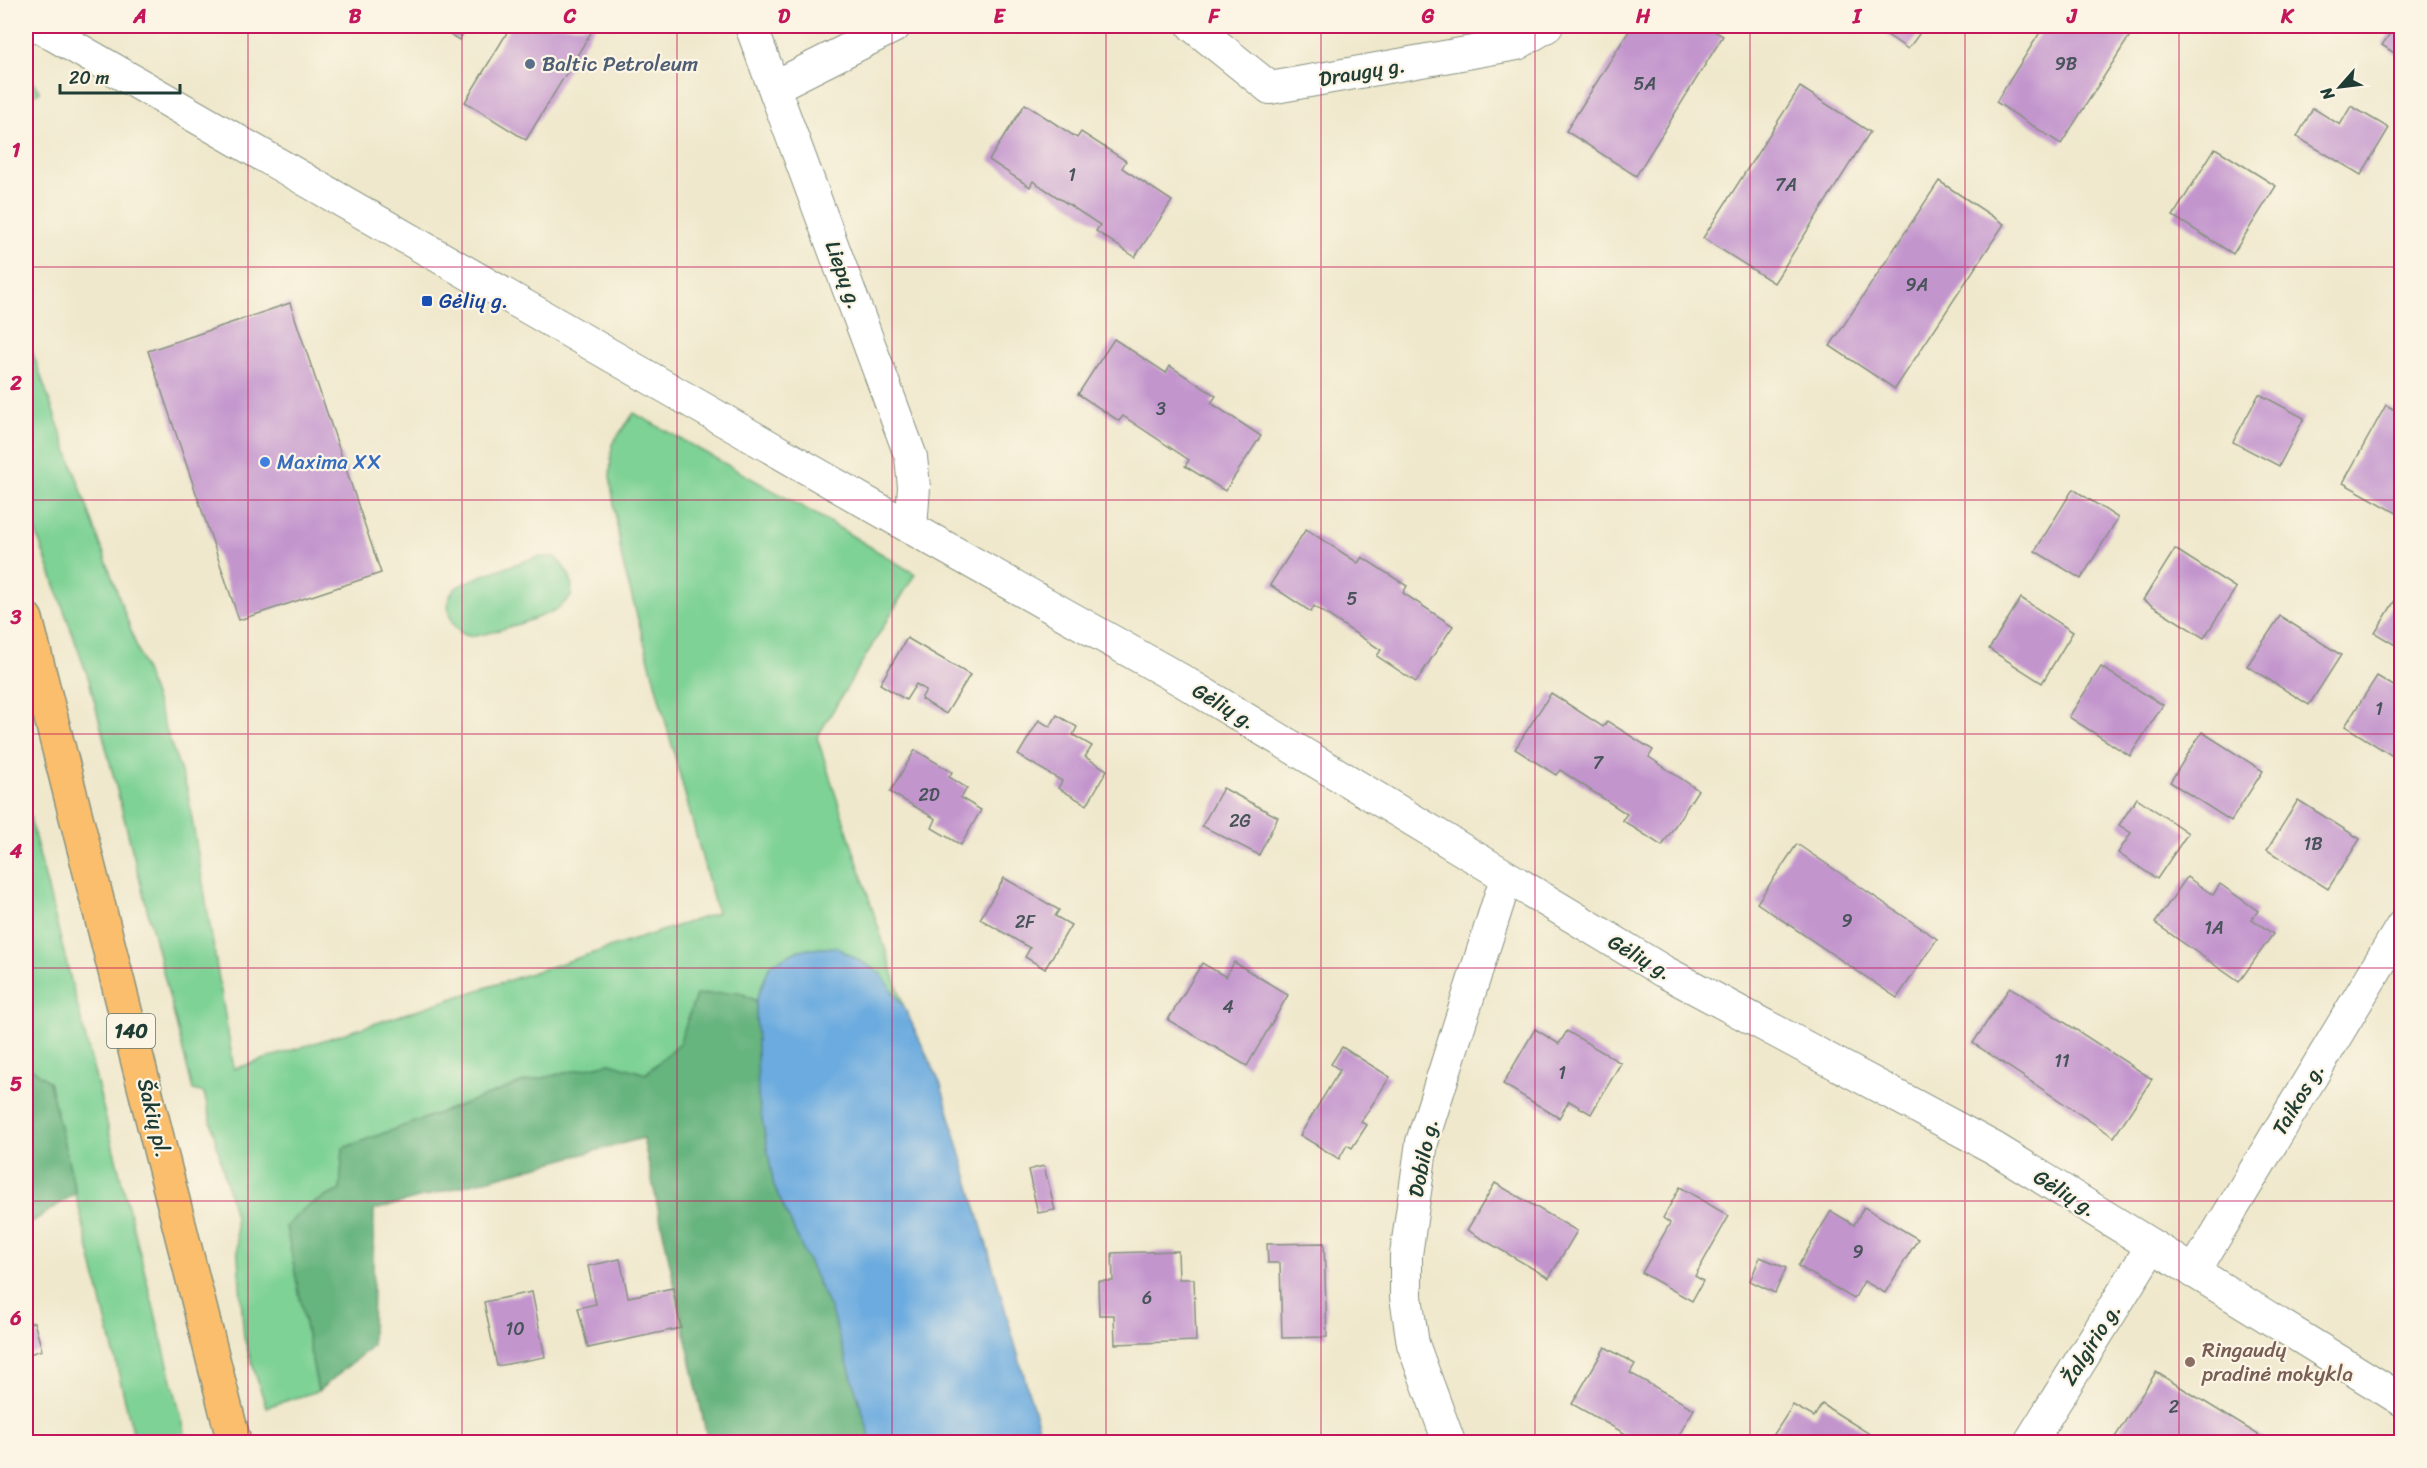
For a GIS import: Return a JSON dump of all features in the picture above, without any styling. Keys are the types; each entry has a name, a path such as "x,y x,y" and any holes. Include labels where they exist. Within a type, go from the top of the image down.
{"main road":[{"name":"Šakių pl.","path":"26,619 234,1443"}],"street":[{"name":"Gėlių g.","path":"38,26 911,528 1181,680 1663,971 1994,1148 2402,1400"},
{"name":"Liepų g.","path":"751,26 911,457 915,487 911,528"},
{"path":"774,87 895,26"},
{"name":"Draugų g.","path":"1193,26 1270,88 1517,44 1547,26"},
{"name":"Dobilo g.","path":"1449,1443 1413,1344 1407,1297 1406,1255 1422,1142 1506,878"},
{"name":"Taikos g.","path":"2194,1272 2402,926"},
{"name":"Žalgirio g.","path":"2030,1443 2152,1246"}],"green space":[{"path":"26,73 40,92 26,98"},
{"path":"26,334 187,789 234,1069 717,913 622,560 610,476 612,444 634,413 826,520 915,574 817,737 904,1007 879,972 836,947 799,950 770,965 756,1001 739,992 696,995 679,1044 645,1074 610,1063 524,1082 343,1148 340,1190 307,1206 286,1226 318,1391 266,1407 244,1338 235,1217 204,1093 193,1090 89,680 26,504"},
{"path":"537,557 555,557 563,566 571,580 571,597 557,609 499,630 469,636 456,628 448,605 453,591 477,577"},
{"path":"26,802 185,1432 181,1442 135,1442 49,1082 26,1064"},
{"path":"739,992 756,1001 758,1097 774,1186 831,1311 872,1442 708,1442 643,1138 374,1210 372,1346 318,1391 286,1226 307,1206 340,1190 343,1148 524,1082 610,1063 646,1074 679,1044 696,995"},
{"path":"26,1064 49,1082 76,1193 26,1226"}],"water":[{"path":"836,947 879,972 904,1007 941,1085 1043,1442 872,1442 831,1311 774,1186 758,1097 756,1001 770,965 799,950"}],"building":[{"path":"436,26 467,26 459,40"},
{"name":"Baltic Petroleum","path":"511,26 595,26 526,140 465,102"},
{"path":"1632,26 1706,26 1723,36 1636,176 1566,131"},
{"path":"1874,26 1925,26 1908,49"},
{"path":"2044,26 2136,26 2061,144 1996,102"},
{"path":"2395,26 2402,26 2402,58 2382,45"},
{"path":"1800,87 1870,132 1774,283 1703,238"},
{"path":"1025,104 1077,138 1081,132 1126,161 1122,168 1172,201 1135,257 1096,231 1100,225 1033,181 1030,187 989,160"},
{"path":"2351,106 2389,128 2361,175 2297,137 2313,108 2340,125"},
{"path":"2215,148 2276,186 2233,254 2173,216"},
{"path":"1939,181 2004,224 1895,389 1830,346"},
{"name":"Maxima XX","path":"290,303 381,573 239,620 148,351"},
{"path":"1114,339 1166,373 1170,366 1216,396 1211,403 1261,436 1225,491 1185,466 1189,460 1123,416 1119,421 1078,394"},
{"path":"2259,394 2304,418 2279,466 2233,442"},
{"path":"2386,405 2402,414 2402,516 2343,483"},
{"path":"2073,489 2118,518 2081,579 2035,551"},
{"path":"1306,529 1358,563 1362,557 1407,586 1403,593 1453,626 1416,682 1377,656 1381,650 1314,606 1311,612 1270,585"},
{"path":"2175,549 2236,588 2204,638 2143,600"},
{"path":"2402,589 2402,649 2375,633"},
{"path":"2021,598 2073,632 2042,683 1989,649"},
{"path":"2280,616 2341,655 2309,705 2247,666"},
{"path":"907,638 970,675 946,714 921,699 926,690 916,684 906,700 880,684"},
{"path":"2101,667 2163,705 2130,756 2069,717"},
{"path":"2377,676 2402,691 2402,762 2345,726"},
{"path":"1551,693 1603,727 1607,721 1653,750 1649,757 1698,790 1662,846 1622,820 1627,814 1560,770 1556,775 1515,749"},
{"path":"1057,715 1077,727 1073,735 1092,746 1085,757 1107,770 1087,805 1058,788 1062,781 1018,755 1039,720 1050,727"},
{"path":"2202,732 2263,771 2231,821 2170,782"},
{"path":"915,750 952,772 949,777 967,788 961,798 981,810 961,845 932,828 936,819 890,792"},
{"path":"1223,788 1278,817 1259,855 1202,826"},
{"path":"2137,798 2188,833 2157,879 2118,853 2131,833 2119,825"},
{"path":"2298,800 2360,839 2328,889 2267,850"},
{"path":"1797,844 1937,939 1897,998 1757,903"},
{"path":"2187,877 2213,895 2220,884 2258,911 2252,919 2273,934 2239,982 2155,923"},
{"path":"1004,878 1059,910 1055,916 1071,925 1045,969 1025,957 1030,948 980,919"},
{"path":"1234,962 1288,995 1247,1066 1168,1020 1202,963 1226,977"},
{"path":"2010,987 2152,1079 2114,1137 1973,1043"},
{"path":"1535,1029 1559,1044 1567,1031 1621,1063 1591,1114 1569,1101 1559,1118 1503,1084"},
{"path":"1342,1047 1390,1077 1361,1122 1367,1125 1352,1148 1347,1145 1339,1159 1300,1135 1340,1070 1331,1064"},
{"path":"1044,1166 1055,1210 1038,1213 1028,1170"},
{"path":"1495,1183 1577,1231 1549,1278 1467,1230"},
{"path":"1680,1187 1729,1216 1695,1276 1703,1281 1692,1301 1642,1273 1670,1223 1663,1218"},
{"path":"1864,1207 1918,1239 1885,1293 1864,1281 1854,1299 1798,1266 1831,1211 1854,1225"},
{"path":"1324,1243 1327,1337 1282,1338 1280,1263 1268,1263 1267,1244"},
{"path":"1178,1251 1179,1279 1194,1279 1196,1341 1115,1344 1114,1315 1099,1315 1098,1281 1113,1281 1112,1253"},
{"path":"1760,1257 1786,1268 1775,1293 1750,1281"},
{"path":"620,1259 628,1297 673,1288 681,1328 588,1348 578,1308 596,1304 588,1266"},
{"path":"532,1292 545,1357 497,1366 484,1302"},
{"path":"34,1322 42,1350 26,1355 26,1324"},
{"path":"1605,1347 1635,1364 1630,1373 1694,1409 1675,1442 1640,1442 1572,1404"},
{"path":"2156,1372 2270,1442 2112,1442"},
{"path":"1822,1404 1876,1438 1874,1442 1769,1442 1793,1405 1814,1417"}],"place":[{"name":"Baltic Petroleum","path":"530,64"},
{"name":"Gėlių g.","path":"427,301"},
{"name":"Maxima XX","path":"265,462"},
{"name":"Ringaudų pradinė mokykla","path":"2190,1362"}]}
